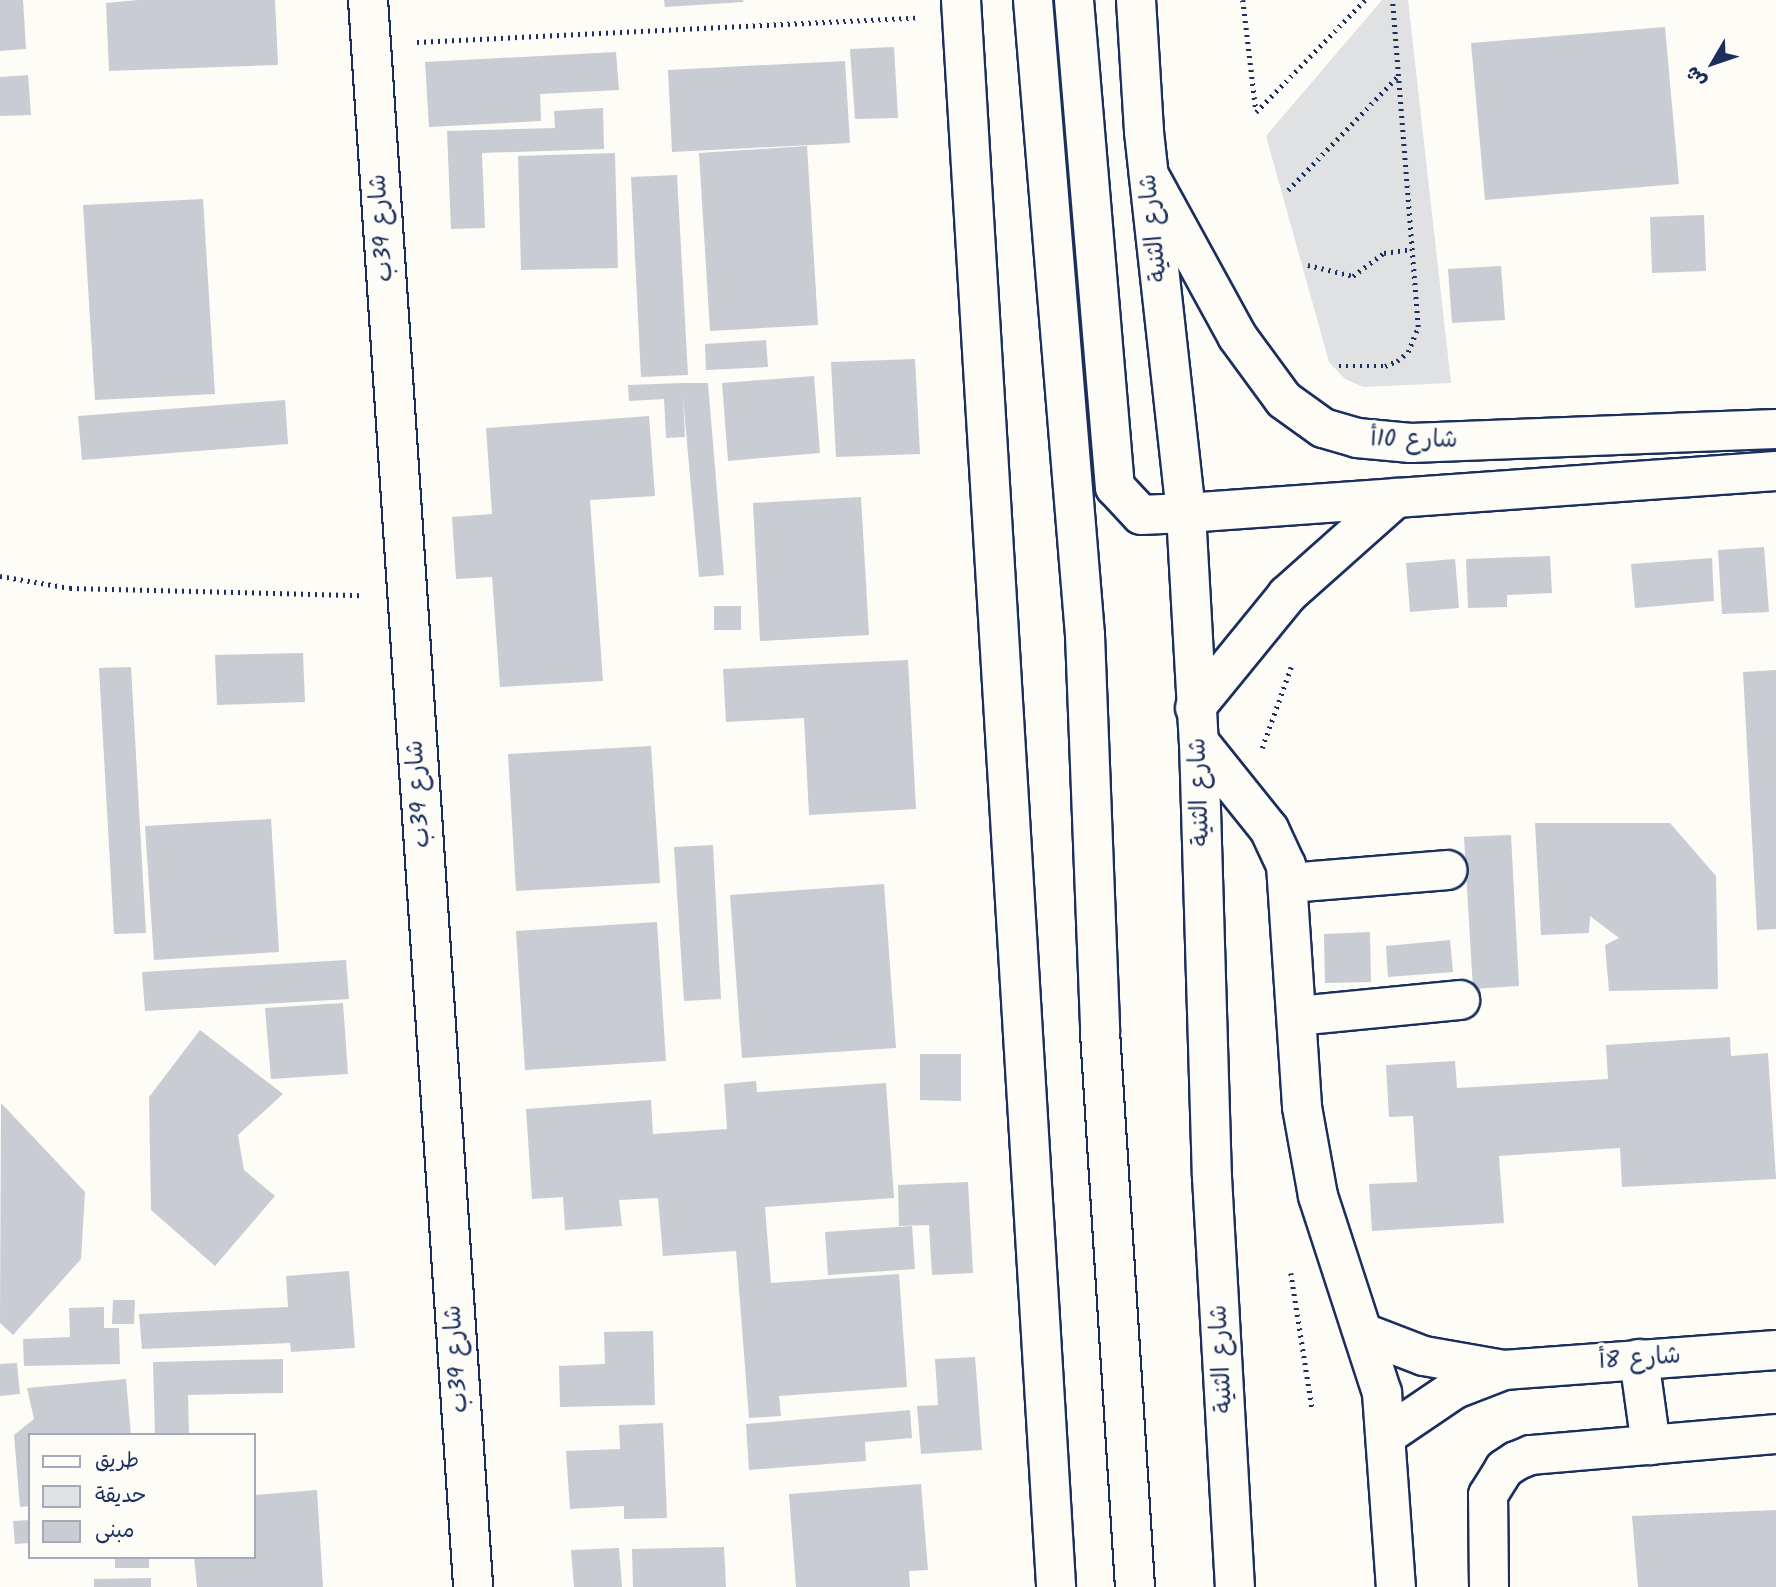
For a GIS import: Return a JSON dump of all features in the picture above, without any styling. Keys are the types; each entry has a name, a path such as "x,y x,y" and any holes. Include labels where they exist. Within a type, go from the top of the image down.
{"street":[{"name":"شارع 39ب","path":"368,0 472,1587"},
{"path":"1033,0 1085,635 1100,1032 1135,1587"},
{"path":"1074,0 1115,487 1141,515 1776,471"},
{"name":"شارع الثنية","path":"1136,0 1149,175 1186,513 1197,725 1212,1177 1235,1587"},
{"path":"961,8 1056,1587"},
{"name":"شارع 10أ","path":"1149,175 1237,336 1284,400 1323,428 1357,438 1411,443 1776,429"},
{"path":"1396,498 1287,596 1197,725 1269,828 1290,883 1302,1107 1318,1196 1382,1393 1396,1587"},
{"path":"1290,883 1447,870"},
{"path":"1297,1016 1460,1000"},
{"name":"شارع 8أ","path":"1364,1333 1424,1356 1504,1370 1776,1350"},
{"path":"1639,1359 1651,1445"},
{"name":"شارع 8أ","path":"1387,1435 1455,1389 1504,1370"},
{"path":"1489,1587 1486,1511 1488,1495 1504,1469 1531,1455 1776,1434"}],"path":[{"path":"1243,0 1256,112 1365,0"},
{"path":"1339,366 1384,366 1408,352 1418,327 1392,0"},
{"path":"371,44 961,8"},
{"path":"1288,190 1398,76"},
{"path":"1308,265 1353,276 1384,253 1413,249"},
{"path":"0,576 70,588 405,596"}],"green space":[{"path":"1382,0 1408,0 1451,383 1363,387 1345,379 1329,362 1266,136"}],"building":[{"path":"0,0 23,0 26,49 0,51"},
{"path":"138,0 275,0 278,65 109,71 106,3"},
{"path":"664,0 743,0 744,2 665,7"},
{"path":"1665,27 1679,184 1485,200 1471,43"},
{"path":"894,47 898,118 855,119 850,49"},
{"path":"616,52 619,90 540,94 541,121 429,127 425,62"},
{"path":"845,61 850,143 672,152 668,70"},
{"path":"28,75 31,115 0,116 0,77"},
{"path":"603,108 604,149 482,153 485,228 451,229 447,131 555,128 554,111"},
{"path":"807,146 818,325 710,331 699,153"},
{"path":"615,153 618,268 521,270 518,156"},
{"path":"677,175 688,375 641,377 631,177"},
{"path":"203,199 215,394 95,400 83,205"},
{"path":"1704,215 1706,271 1652,273 1650,217"},
{"path":"1501,266 1505,320 1452,323 1448,269"},
{"path":"766,340 768,367 706,370 705,344"},
{"path":"915,359 920,454 836,457 831,362"},
{"path":"814,376 820,453 728,461 722,383"},
{"path":"708,383 724,575 699,577 683,398 685,437 666,438 664,399 629,401 628,385"},
{"path":"285,400 288,444 82,460 78,416"},
{"path":"649,416 655,496 590,500 603,681 500,687 492,577 456,579 452,517 492,514 486,428"},
{"path":"861,497 869,635 760,641 753,503"},
{"path":"1764,547 1769,612 1722,614 1718,550"},
{"path":"1550,556 1552,593 1507,595 1507,607 1468,608 1466,559"},
{"path":"1712,558 1714,601 1635,608 1631,564"},
{"path":"1455,559 1459,608 1410,612 1406,563"},
{"path":"714,606 741,606 741,630 714,630"},
{"path":"303,653 305,702 217,705 215,655"},
{"path":"908,660 916,809 809,815 804,718 726,722 723,669"},
{"path":"131,667 146,933 114,934 99,668"},
{"path":"1776,670 1776,929 1757,930 1743,672"},
{"path":"651,746 660,883 516,891 508,754"},
{"path":"271,819 279,952 154,960 145,826"},
{"path":"1535,823 1670,823 1716,876 1718,989 1609,991 1605,945 1619,938 1590,916 1589,933 1541,935"},
{"path":"1511,835 1519,986 1473,989 1464,837"},
{"path":"713,845 721,999 684,1001 674,847"},
{"path":"884,884 896,1048 742,1058 730,895"},
{"path":"657,922 666,1061 525,1070 516,931"},
{"path":"1370,932 1371,982 1325,983 1324,934"},
{"path":"1450,940 1453,972 1388,977 1386,946"},
{"path":"346,960 349,999 145,1011 142,972"},
{"path":"343,1003 348,1074 271,1079 265,1008"},
{"path":"200,1030 283,1094 238,1135 244,1170 275,1196 215,1266 151,1210 149,1097"},
{"path":"1730,1037 1731,1056 1768,1053 1776,1179 1622,1187 1620,1148 1499,1156 1504,1223 1372,1231 1369,1184 1417,1182 1413,1116 1389,1117 1386,1065 1455,1061 1457,1088 1608,1079 1606,1045"},
{"path":"920,1054 961,1054 961,1101 920,1100"},
{"path":"756,1081 757,1092 886,1083 894,1198 765,1207 771,1283 899,1274 907,1387 779,1396 781,1416 749,1418 736,1251 663,1256 658,1198 619,1200 622,1226 565,1230 563,1197 532,1199 526,1109 651,1100 653,1134 727,1129 724,1084"},
{"path":"1,1103 85,1192 81,1259 13,1335 0,1323"},
{"path":"968,1182 973,1273 932,1275 929,1225 899,1226 898,1185"},
{"path":"912,1226 915,1269 828,1275 825,1232"},
{"path":"349,1271 355,1348 291,1352 290,1343 142,1349 139,1314 288,1307 286,1276"},
{"path":"113,1300 135,1300 134,1324 112,1324"},
{"path":"104,1307 104,1328 119,1328 120,1364 24,1366 23,1339 70,1337 69,1308"},
{"path":"653,1331 655,1405 560,1407 559,1366 605,1364 604,1332"},
{"path":"975,1357 982,1450 921,1454 917,1406 938,1405 935,1359"},
{"path":"283,1359 283,1393 188,1395 189,1433 155,1433 153,1362"},
{"path":"17,1363 20,1394 0,1396 0,1364"},
{"path":"126,1379 131,1433 28,1433 28,1506 20,1507 14,1435 34,1419 27,1388"},
{"path":"910,1410 912,1438 865,1442 866,1461 749,1470 746,1424"},
{"path":"663,1423 667,1518 624,1519 624,1506 570,1509 566,1451 620,1449 619,1425"},
{"path":"921,1484 928,1570 909,1571 910,1587 796,1587 789,1494"},
{"path":"317,1490 323,1587 197,1587 194,1559 256,1559 256,1495"},
{"path":"1776,1510 1776,1587 1638,1587 1632,1516"},
{"path":"28,1520 28,1543 15,1544 13,1521"},
{"path":"724,1547 726,1587 633,1587 632,1549"},
{"path":"619,1548 622,1587 574,1587 571,1550"},
{"path":"115,1559 149,1559 149,1568 115,1568"},
{"path":"151,1578 151,1587 94,1587 94,1579"}]}
